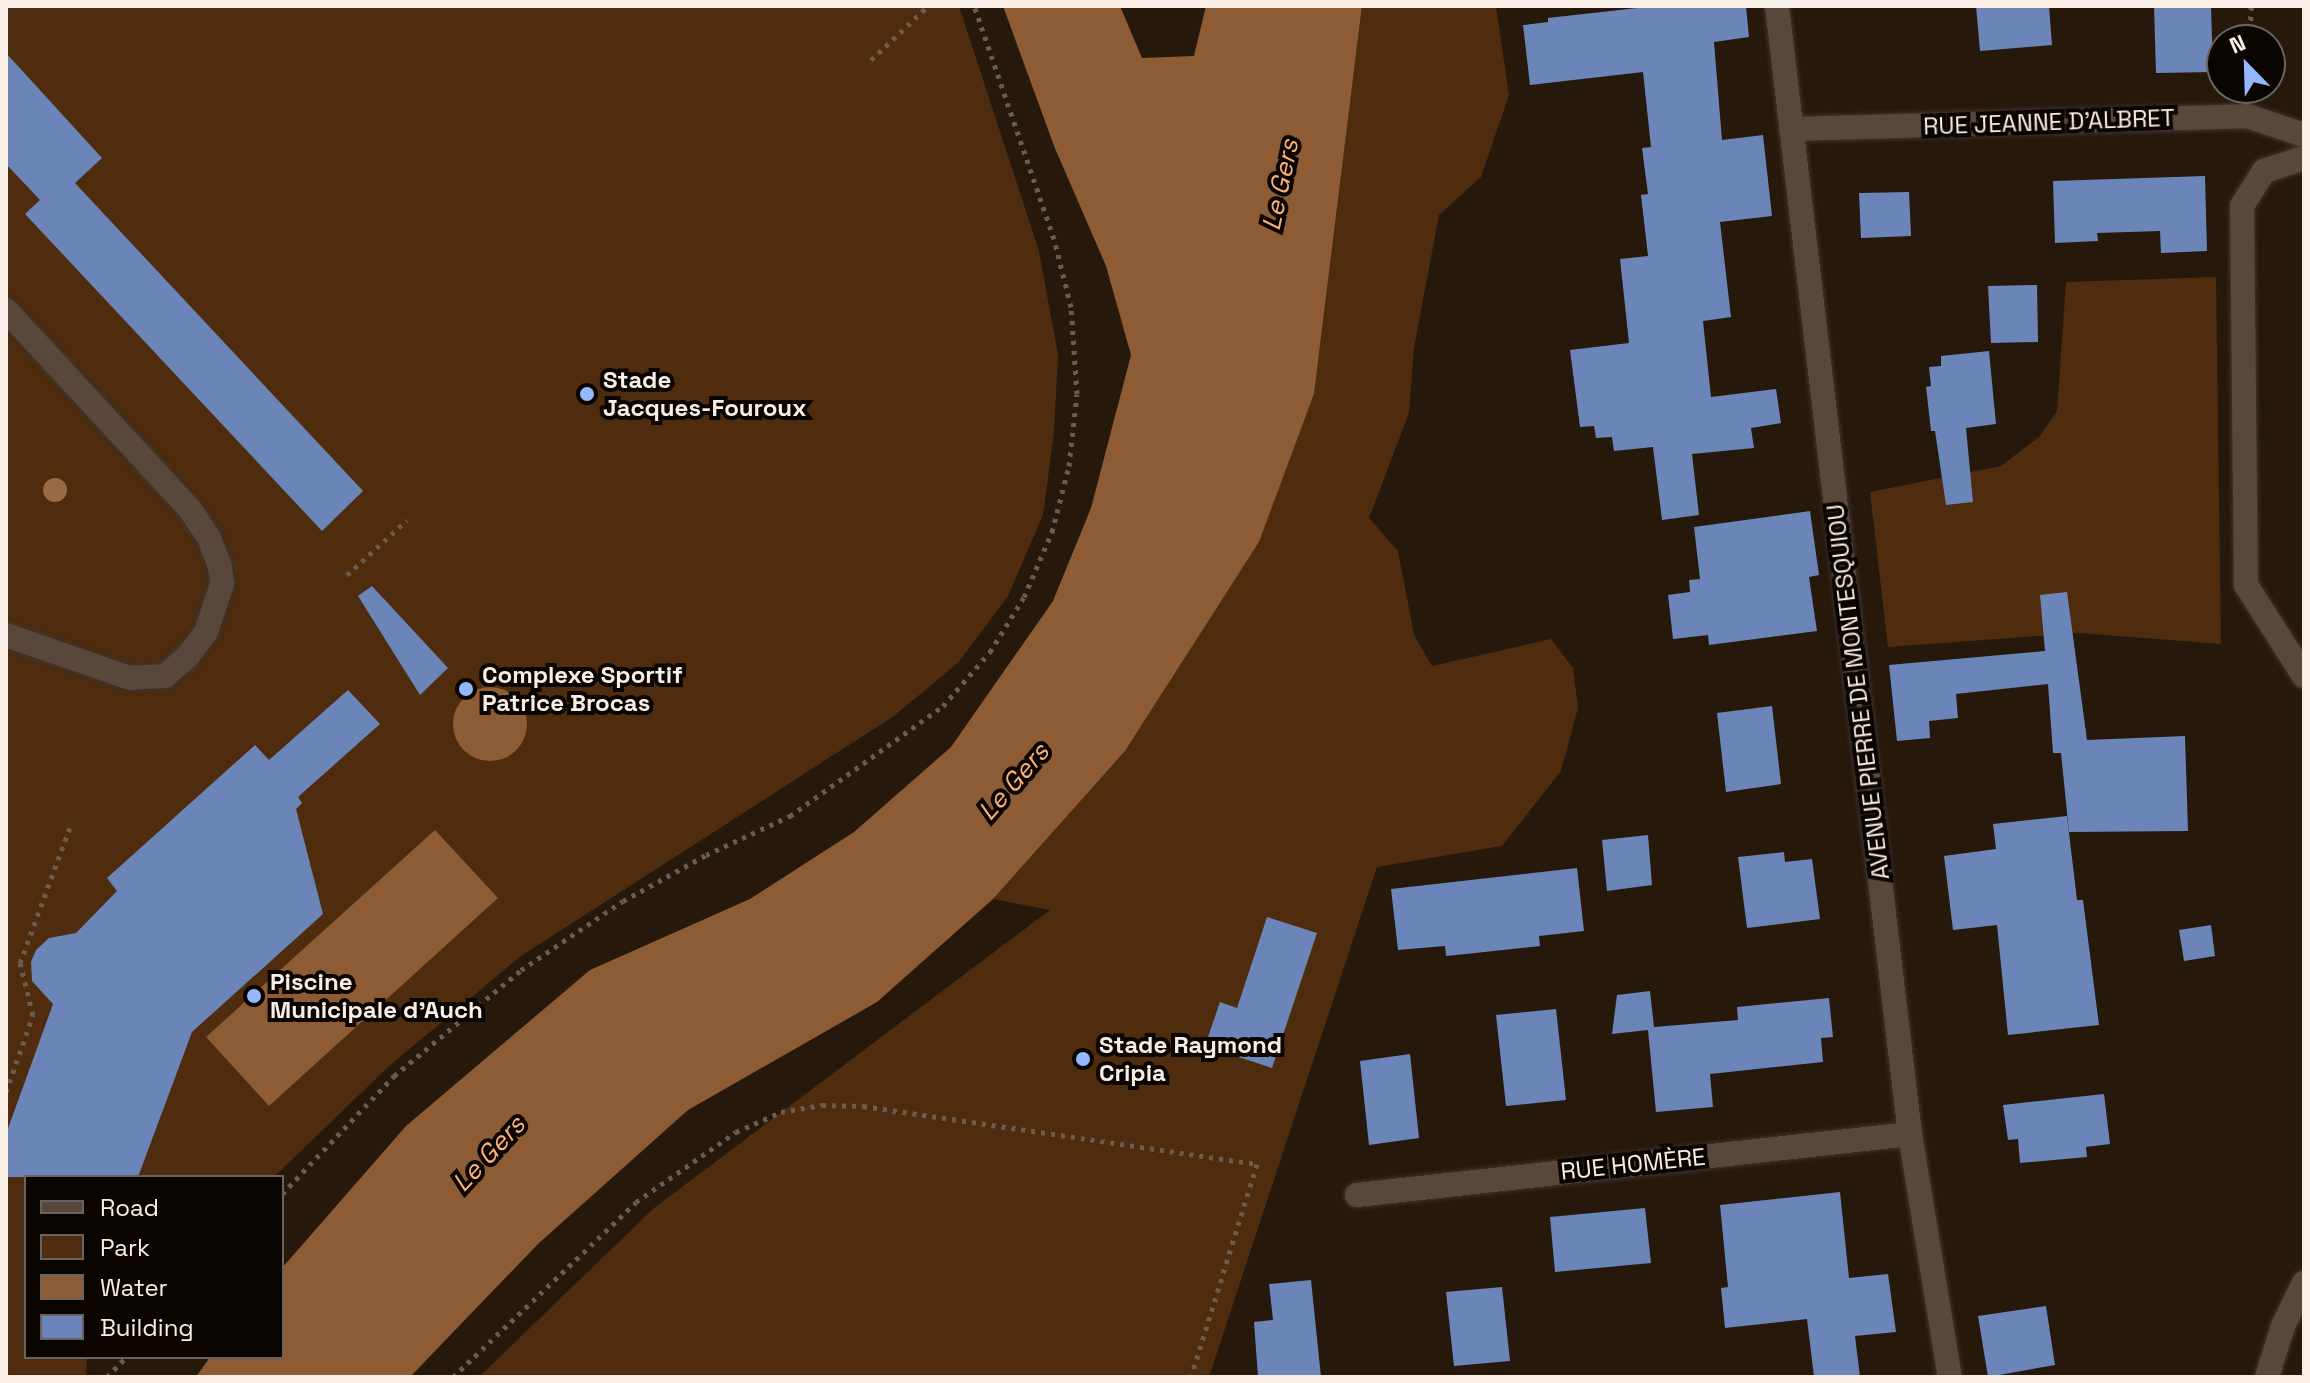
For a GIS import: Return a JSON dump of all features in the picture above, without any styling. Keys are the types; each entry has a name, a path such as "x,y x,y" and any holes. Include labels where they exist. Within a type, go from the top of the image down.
{"street":[{"name":"AVENUE PIERRE DE MONTESQUIOU","path":"1777,6 1910,1134 1950,1377"},
{"name":"RUE JEANNE D'ALBRET","path":"1791,129 2247,116 2304,135"},
{"path":"2304,158 2264,171 2242,206 2246,585 2304,676"},
{"path":"6,310 189,508 209,538 220,567 222,584 206,632 188,656 165,676 130,678 6,635"},
{"name":"RUE HOMÈRE","path":"1357,1195 1910,1134"},
{"path":"2267,1377 2283,1326 2304,1283"}],"path":[{"path":"871,60 928,6"},
{"path":"284,1192 394,1076 521,970 623,901 706,855 790,816 943,706 990,652 1024,597 1052,532 1069,466 1077,394 1071,307 1054,239 974,6"},
{"path":"347,575 407,520"},
{"path":"6,1092 33,1015 20,963 72,822"},
{"path":"453,1377 636,1202 736,1132 781,1112 822,1105 863,1106 1257,1164 1191,1377"},
{"path":"107,1377 124,1359"}],"green space":[{"name":"Complexe Sportif Patrice Brocas","path":"6,6 959,6 1039,251 1058,355 1054,433 1043,515 1008,596 958,663 894,716 521,956 387,1068 276,1175 24,1175 24,1359 87,1359 86,1377 6,1377"},
{"path":"1362,6 1496,6 1509,95 1481,177 1439,215 1414,348 1409,413 1369,518 1398,551 1414,635 1432,666 1551,639 1573,668 1578,708 1561,771 1502,846 1377,867 1209,1377 479,1377 654,1208 1050,910 993,899 1125,751 1259,542 1314,394"},
{"path":"2216,277 2221,644 2080,633 1888,647 1870,492 2001,466 2040,436 2057,411 2066,282"}],"water":[{"name":"Le Gers","path":"1003,6 1120,6 1142,58 1194,56 1206,6 1362,6 1314,394 1259,542 1125,751 993,899 877,1002 688,1110 539,1243 410,1377 196,1377 209,1359 284,1359 284,1266 406,1126 590,970 750,899 854,832 951,747 1053,601 1091,508 1131,355 1106,266 1054,146"},
{"path":"483,687 497,687 511,693 521,703 527,724 521,745 511,755 497,761 483,761 469,755 459,745 453,731 453,717 459,703 469,693"},
{"path":"435,830 498,898 269,1106 206,1037"}],"building":[{"path":"1655,6 1746,6 1749,37 1714,42 1722,140 1763,135 1772,216 1720,222 1731,317 1703,321 1711,397 1776,389 1781,423 1751,428 1754,448 1692,454 1699,515 1662,520 1653,447 1614,451 1612,437 1596,438 1594,426 1580,427 1570,350 1629,343 1620,259 1648,256 1641,195 1648,194 1642,148 1651,147 1643,72 1530,85 1523,25 1548,22 1548,18"},
{"path":"1976,6 2049,6 2052,45 1980,51"},
{"path":"2154,6 2211,6 2212,24 2206,24 2206,72 2156,73"},
{"path":"6,53 102,158 75,183 363,491 322,531 25,214 40,200 6,164"},
{"path":"2205,176 2207,251 2161,253 2160,231 2097,233 2098,241 2055,243 2053,181"},
{"path":"1909,192 1911,236 1861,238 1859,193"},
{"path":"2037,285 2038,342 1991,343 1988,286"},
{"path":"1989,351 1996,424 1966,428 1973,502 1946,505 1935,431 1931,431 1926,387 1931,386 1929,367 1941,366 1941,356"},
{"path":"1810,511 1819,575 1809,577 1817,631 1709,645 1708,635 1673,639 1668,595 1690,592 1689,580 1700,579 1694,527"},
{"path":"372,586 448,668 420,695 358,596"},
{"path":"2067,592 2087,740 2185,736 2188,831 2069,832 2061,753 2053,753 2048,684 1956,694 1958,718 1929,721 1930,738 1897,741 1889,665 2045,651 2040,595"},
{"path":"348,690 380,724 298,797 302,803 296,809 323,914 192,1032 139,1175 6,1177 6,1134 53,1004 32,981 31,962 36,950 49,938 76,933 117,891 107,878 255,745 269,760"},
{"path":"1772,706 1781,784 1726,792 1717,713"},
{"path":"2067,816 2077,900 2083,900 2099,1025 2008,1035 1997,925 1953,930 1944,856 1996,849 1993,824"},
{"path":"1648,835 1652,885 1607,891 1602,840"},
{"path":"1784,852 1785,862 1812,859 1820,919 1747,928 1738,857"},
{"path":"1577,868 1584,931 1539,936 1540,946 1466,954 1446,956 1445,946 1398,950 1391,889"},
{"path":"1267,917 1317,933 1272,1068 1205,1046 1220,1002 1237,1008"},
{"path":"2211,925 2215,956 2184,961 2179,930"},
{"path":"1650,991 1654,1027 1738,1020 1737,1007 1829,998 1833,1037 1821,1038 1823,1062 1710,1074 1713,1107 1656,1112 1648,1030 1612,1034 1617,995"},
{"path":"1556,1009 1566,1100 1506,1106 1496,1015"},
{"path":"1410,1054 1419,1138 1369,1145 1360,1061"},
{"path":"2104,1094 2110,1144 2086,1147 2087,1157 2020,1163 2018,1139 2008,1140 2003,1105"},
{"path":"1840,1192 1849,1278 1888,1274 1896,1332 1855,1336 1860,1377 1814,1377 1807,1319 1725,1328 1721,1288 1728,1287 1720,1205"},
{"path":"1645,1208 1651,1263 1555,1272 1550,1217"},
{"path":"1311,1280 1321,1377 1258,1377 1254,1322 1273,1320 1269,1284"},
{"path":"1502,1287 1510,1361 1454,1366 1446,1292"},
{"path":"2046,1306 2055,1365 1988,1377 1978,1316"}],"place":[{"name":"Stade Jacques-Fouroux","path":"587,394"},
{"name":"Complexe Sportif Patrice Brocas","path":"466,689"},
{"name":"Piscine Municipale d'Auch","path":"254,996"},
{"name":"Stade Raymond Cripia","path":"1083,1059"}]}
